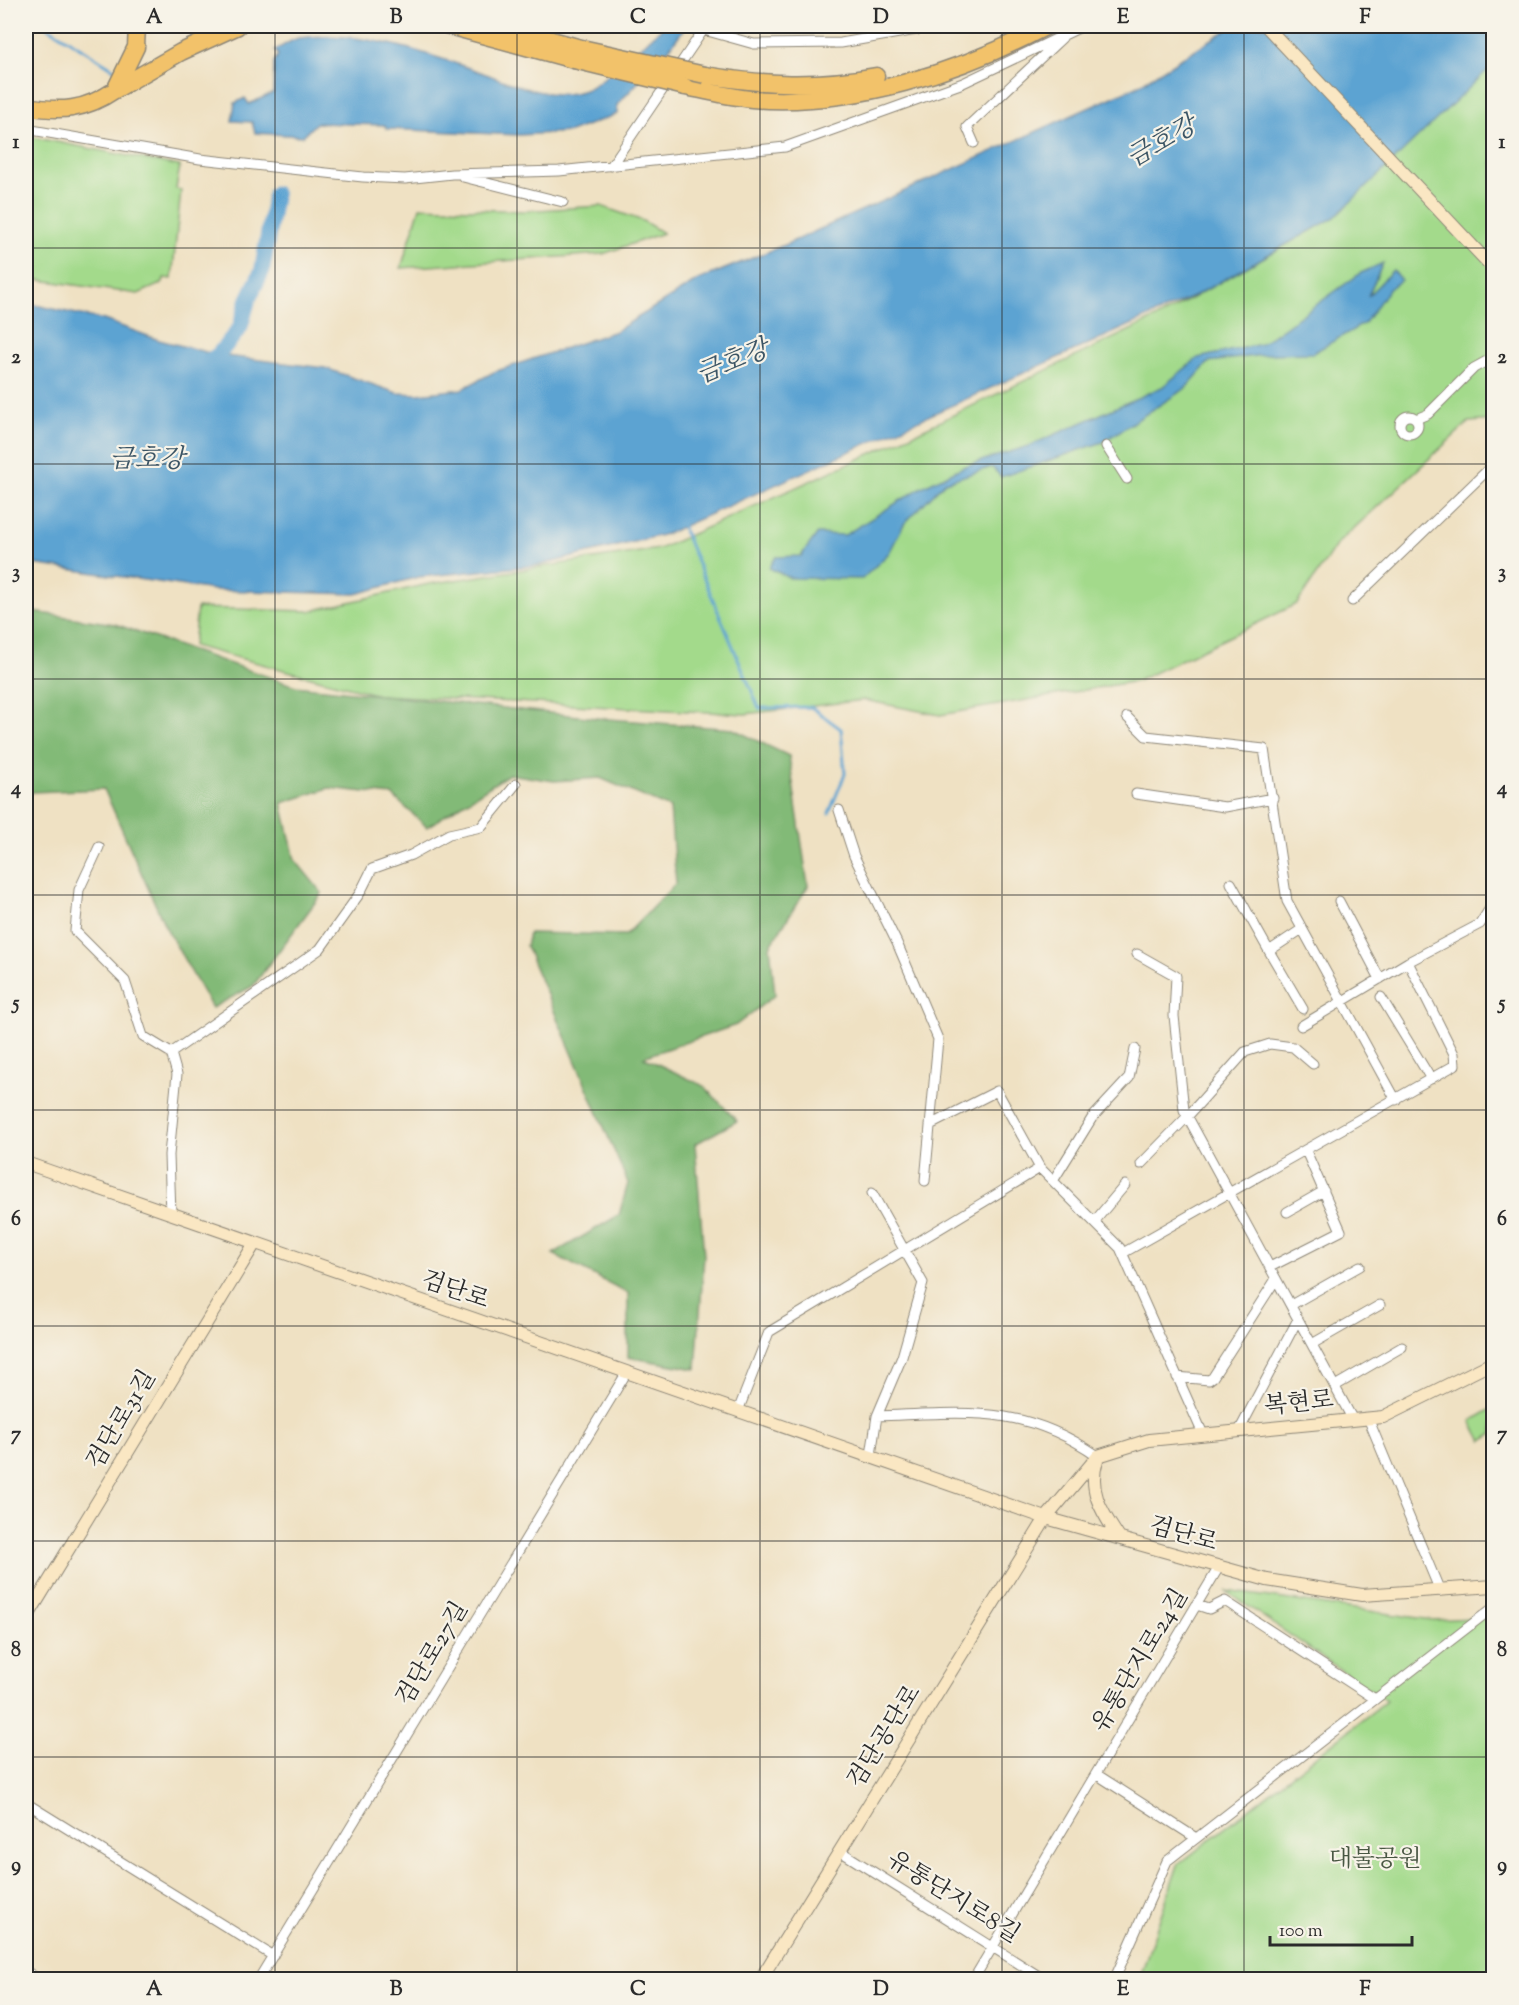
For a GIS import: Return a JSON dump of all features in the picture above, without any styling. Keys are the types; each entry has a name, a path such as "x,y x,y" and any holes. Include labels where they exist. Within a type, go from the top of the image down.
{"highway":[{"path":"115,90 136,47 137,26"},
{"path":"26,106 74,110 95,104 181,52 238,26"},
{"path":"449,26 575,54 754,83 792,85 856,80 895,73 936,61 1027,26"},
{"path":"501,26 575,54 685,87 752,99 824,97 939,72 1047,26"}],"main road":[{"path":"1266,26 1494,268"},
{"name":"검단로","path":"26,1163 738,1411 871,1455 1046,1518 1267,1580 1362,1595 1494,1586"},
{"name":"검단로31길","path":"26,1619 255,1244"},
{"name":"복현로","path":"1098,1456 1149,1440 1383,1417 1494,1362"},
{"path":"1046,1518 1098,1456"},
{"path":"1098,1456 1092,1476 1097,1504 1119,1538"},
{"name":"검단공단로","path":"760,1980 1046,1518"}],"street":[{"path":"611,165 705,28 754,44 841,44 940,26"},
{"path":"26,129 200,159 363,177 405,179 452,174 559,171 785,147 963,83 1083,26"},
{"path":"974,143 966,127 1069,31"},
{"path":"452,174 563,202"},
{"path":"1416,419 1428,414 1474,368 1494,357"},
{"path":"1106,446 1127,479"},
{"path":"1352,601 1494,464"},
{"path":"1127,717 1146,736 1264,749 1287,901 1396,1100"},
{"path":"1494,717 1491,720 1494,723"},
{"path":"171,1053 320,949 360,893 372,869 411,855 449,834 481,827 516,784"},
{"path":"1136,794 1225,807 1273,798"},
{"path":"839,810 854,856 897,943 938,1038 925,1181"},
{"path":"99,847 79,890 75,932 125,981 143,1036 171,1053 177,1074 170,1155 171,1214"},
{"path":"1231,883 1303,1009"},
{"path":"1339,901 1380,979"},
{"path":"1301,1026 1408,962 1480,924 1494,902"},
{"path":"1269,951 1302,929"},
{"path":"1137,954 1176,976 1174,1016 1184,1110 1353,1420"},
{"path":"1122,1253 1228,1191 1306,1151 1455,1065 1454,1054 1408,962"},
{"path":"1381,997 1431,1079"},
{"path":"1141,1164 1245,1052 1270,1044 1293,1047 1313,1064"},
{"path":"1053,1181 1092,1118 1129,1078 1135,1049"},
{"path":"930,1125 997,1090 1040,1168 1122,1253 1203,1434"},
{"path":"1270,1267 1341,1231 1306,1151"},
{"path":"738,1411 769,1332 1040,1168"},
{"path":"1094,1222 1125,1185"},
{"path":"1287,1212 1324,1191"},
{"path":"871,1455 877,1416 902,1357 923,1283 872,1192"},
{"path":"1291,1305 1360,1266"},
{"path":"1177,1377 1209,1380 1214,1377 1276,1279"},
{"path":"1312,1344 1380,1305"},
{"path":"1239,1431 1298,1319"},
{"path":"1335,1386 1402,1347"},
{"name":"검단로27길","path":"258,1980 627,1372"},
{"path":"877,1416 986,1412 1037,1424 1070,1436 1098,1456"},
{"path":"1368,1418 1440,1591"},
{"name":"유통단지로24길","path":"973,1980 1220,1567"},
{"path":"1197,1605 1209,1609 1225,1601 1375,1700"},
{"path":"1114,1980 1167,1861 1494,1607"},
{"path":"1096,1774 1196,1838"},
{"path":"26,1803 273,1956"},
{"name":"유통단지로8길","path":"840,1851 1045,1980"},
{"path":"26,1971 39,1980"}],"green space":[{"path":"1493,53 1493,420 1469,422 1337,544 1297,604 1137,681 940,715 864,700 745,714 379,695 193,646 197,608 310,611 429,584 659,549 903,439 1166,313 1335,217"},
{"path":"26,136 180,166 176,189 181,190 172,279 164,278 163,283 138,294 26,278"},
{"path":"601,206 643,221 663,233 603,254 401,268 420,207 523,211"},
{"path":"26,611 115,624 295,686 597,718 733,729 789,756 808,886 770,946 775,995 736,1025 643,1057 704,1086 737,1121 695,1144 704,1256 696,1369 628,1357 628,1293 553,1254 619,1215 628,1183 526,946 529,933 626,935 676,883 670,808 600,778 554,781 509,774 427,827 392,795 329,788 282,803 295,860 322,893 253,986 212,1008 165,926 104,789 32,792 26,798"},
{"path":"1493,1408 1493,1434 1482,1441 1471,1421"},
{"name":"대불공원","path":"1226,1591 1433,1620 1493,1617 1493,1979 1139,1980 1178,1865 1386,1701"}],"water":[{"path":"664,26 686,26 668,50 617,105 617,114 570,132 519,135 387,129 384,125 316,123 303,136 255,133 252,122 232,121 235,103 245,98 249,104 273,93 274,62 278,55 275,50 299,38 346,37 394,45 536,91 562,94 575,93 595,85"},
{"name":"금호강","path":"1233,26 1493,26 1493,65 1335,217 1195,296 666,534 540,565 418,577 356,594 214,590 26,563 26,303 104,320 159,340 218,355 325,368 397,393 418,394 462,389 494,372 616,331 698,280 787,244 1137,86"},
{"path":"1383,263 1368,296 1393,270 1401,280 1388,290 1365,323 1313,353 1270,354 1209,362 1186,388 1103,442 1001,477 992,467 945,482 904,524 889,553 862,579 790,578 769,568 776,557 801,556 817,534 845,535 922,487 965,466 1029,446 1162,387 1198,358 1261,344 1361,273"}],"waterway":[{"path":"46,26 114,69"},
{"path":"199,367 218,355 240,328 248,300 262,271 275,194"},
{"path":"681,524 759,708 811,707 841,729 845,774 829,813"}]}
